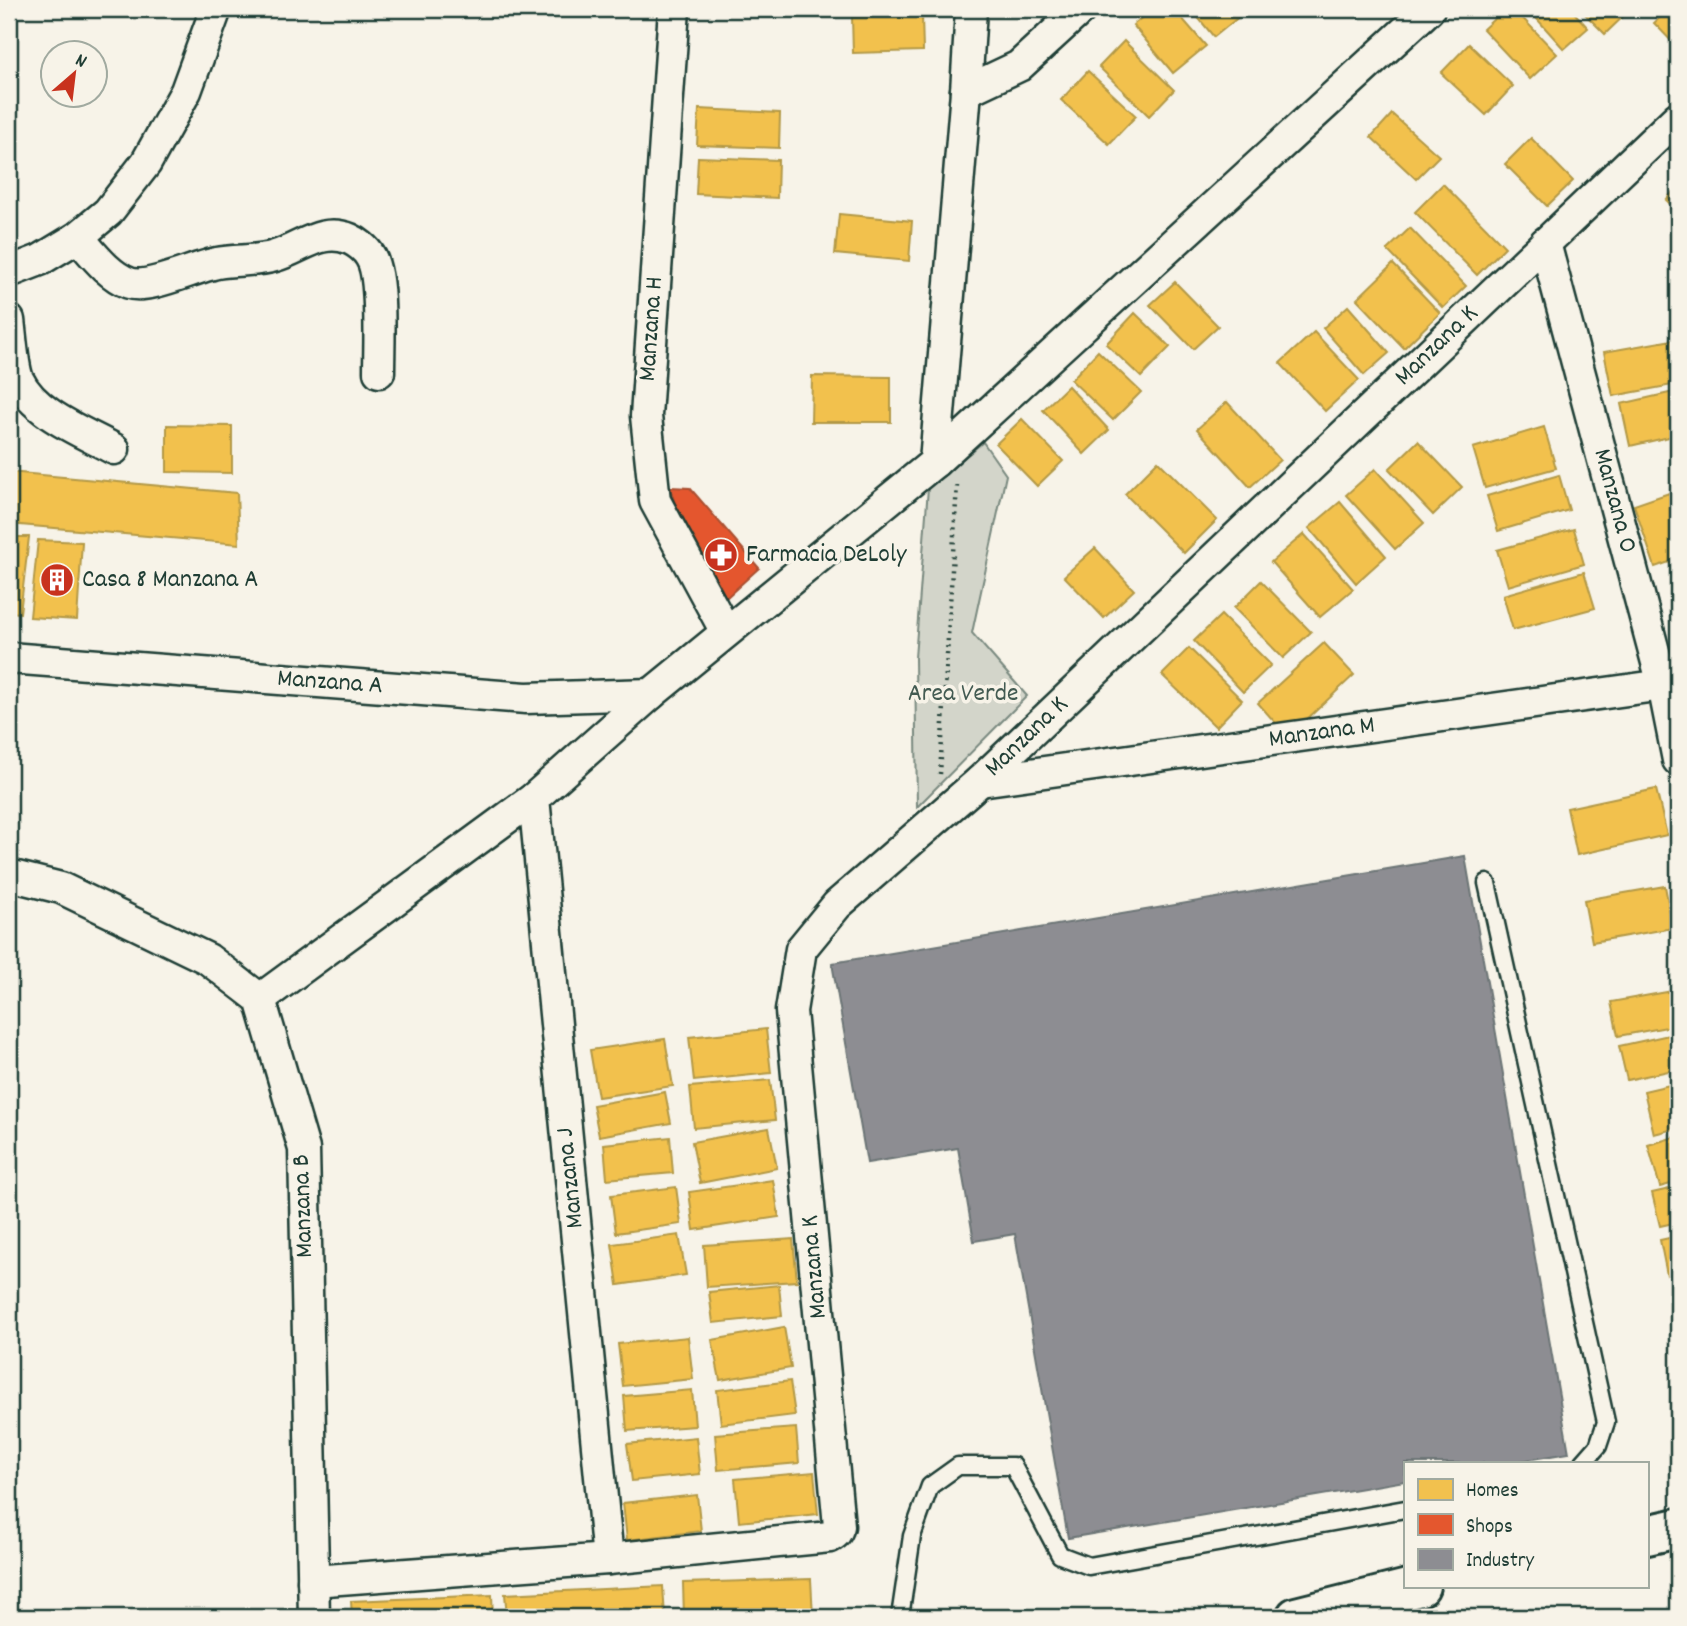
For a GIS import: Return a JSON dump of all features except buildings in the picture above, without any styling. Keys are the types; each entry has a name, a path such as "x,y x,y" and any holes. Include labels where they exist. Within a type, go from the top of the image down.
{"main road":[{"path":"1648,1535 1678,1528"},
{"path":"1296,1617 1412,1588"}],"street":[{"path":"9,272 40,260 78,237 108,212 146,163 186,90 216,9"},
{"name":"Manzana H","path":"674,9 646,416 655,500 726,632"},
{"path":"935,462 971,9"},
{"path":"966,90 1019,66 1081,9"},
{"path":"9,875 61,888 208,959 260,999 534,798 651,694 935,462 1429,9"},
{"name":"Manzana K","path":"608,1559 831,1537 839,1526 791,1011 802,949 837,905 980,781 1678,117"},
{"path":"78,237 114,276 132,284 154,282 218,262 249,261 275,256 320,237 340,234 356,242 371,256 378,282 379,372"},
{"name":"Manzana O","path":"1545,243 1663,685 1678,760"},
{"path":"9,320 17,377 28,396 51,415 114,449"},
{"name":"Manzana A","path":"9,658 526,698 651,694"},
{"name":"Manzana M","path":"980,781 1663,685"},
{"name":"Manzana J","path":"534,798 608,1559"},
{"name":"Manzana B","path":"260,999 304,1149 313,1617"},
{"path":"313,1581 608,1559"}],"lane":[{"path":"1487,883 1606,1422 1598,1446 1584,1462"},
{"path":"900,1617 912,1536 930,1486 958,1466 1013,1466 1060,1555 1089,1566 1404,1509"}],"path":[{"path":"937,818 960,439"}],"green space":[{"name":"Area Verde","path":"983,442 1006,475 972,633 1027,696 917,807 915,658 928,488"}],"place":[{"name":"Farmacia DeLoly","path":"721,555"},
{"name":"Casa 8 Manzana A","path":"57,580"}]}
